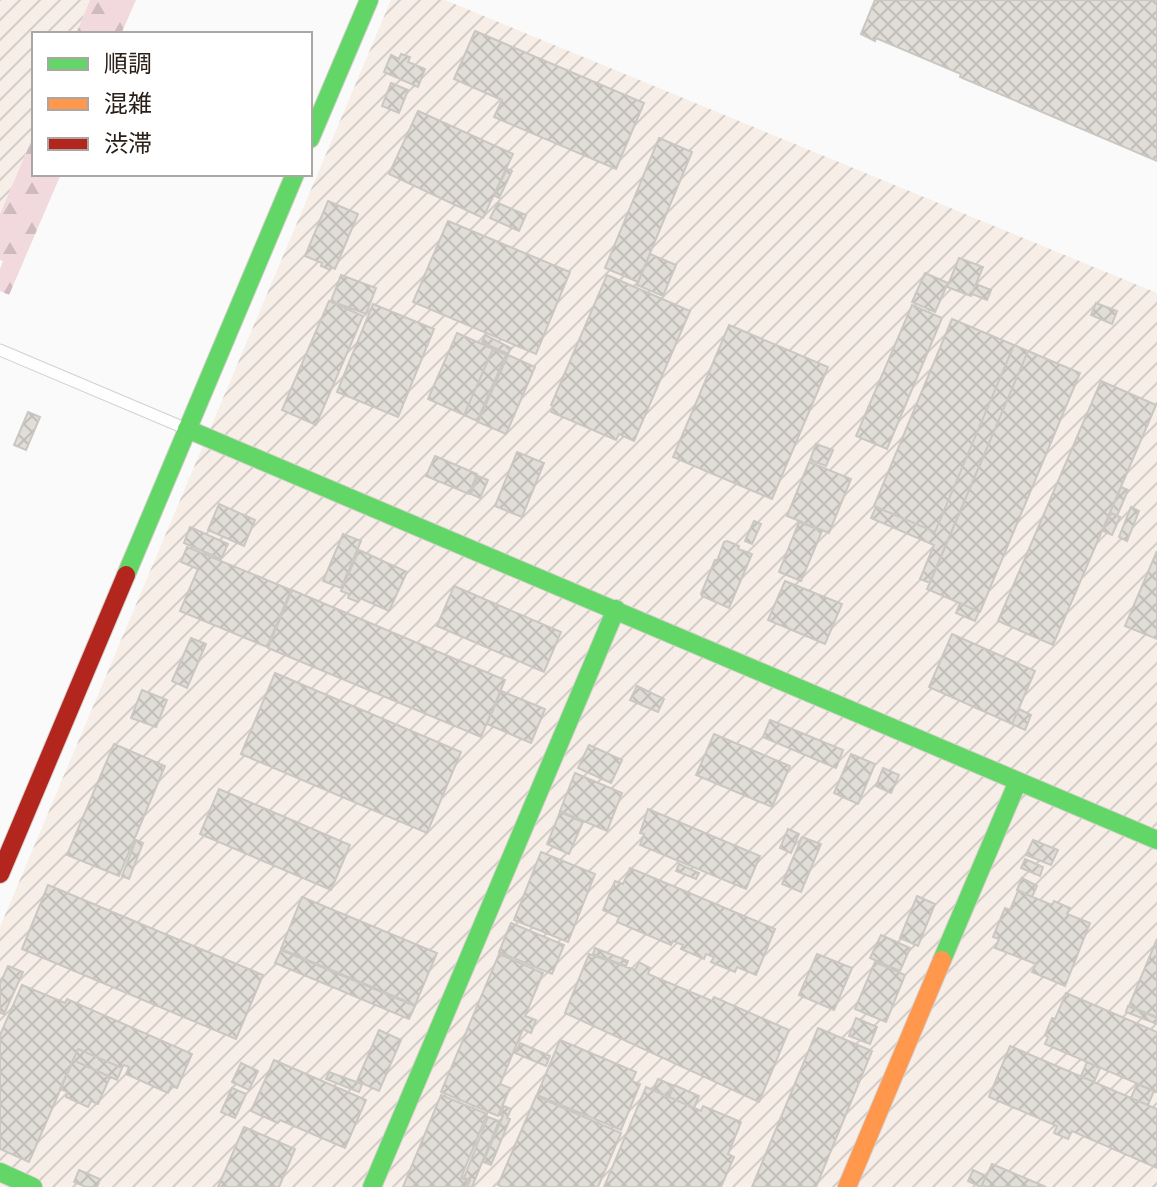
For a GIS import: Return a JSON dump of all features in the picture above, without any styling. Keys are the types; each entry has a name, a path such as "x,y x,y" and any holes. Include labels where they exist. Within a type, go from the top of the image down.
{"street":[{"path":"312,134 369,0"},
{"path":"0,874 294,176"},
{"path":"187,429 1157,840"},
{"path":"372,1187 616,609"},
{"path":"847,1187 1018,781"},
{"path":"0,1172 33,1187"}],"lane":[{"path":"0,350 187,429"}],"shaded area":[{"path":"0,0 90,0 77,32 32,32 32,139 0,214"},
{"path":"391,0 445,0 1157,293 1157,1187 0,1187 0,927"}],"green space":[{"path":"90,0 136,0 122,32 77,32"},
{"path":"32,139 32,176 60,176 9,295 0,291 3,261 0,260 0,214"}],"building":[{"path":"875,0 1157,0 1157,161 960,77 961,74 861,34"},
{"path":"475,31 644,103 616,169 494,117 502,100 454,79"},
{"path":"401,54 410,57 408,62 425,69 418,87 384,72 391,55 399,59"},
{"path":"391,83 408,90 399,113 382,106"},
{"path":"418,111 513,154 483,218 389,174"},
{"path":"659,138 692,152 638,282 605,268"},
{"path":"507,169 512,171 499,198 494,195"},
{"path":"328,201 358,214 335,269 331,267 330,270 305,256"},
{"path":"498,203 526,215 519,231 490,218"},
{"path":"448,221 570,272 536,354 413,302"},
{"path":"650,254 676,265 663,296 637,285"},
{"path":"959,258 983,267 971,296 947,287"},
{"path":"925,273 948,283 935,312 912,302"},
{"path":"341,275 376,288 366,314 331,301"},
{"path":"607,275 690,311 634,441 619,434 616,440 551,412 551,405"},
{"path":"976,284 991,290 987,300 972,294"},
{"path":"329,301 363,316 316,425 282,410"},
{"path":"1096,303 1117,311 1112,324 1091,315"},
{"path":"373,304 434,329 398,417 337,392"},
{"path":"912,305 942,318 887,449 856,436"},
{"path":"952,319 1014,345 935,532 874,506"},
{"path":"729,325 828,367 772,499 673,457"},
{"path":"457,333 493,349 464,415 428,399"},
{"path":"485,335 511,348 508,354 482,342"},
{"path":"1014,345 1028,351 930,583 920,579 934,545 871,518 876,507 935,532"},
{"path":"493,349 506,355 477,421 464,415"},
{"path":"1028,351 1080,373 980,612 927,589"},
{"path":"508,355 535,367 506,434 478,422"},
{"path":"1101,381 1156,405 1053,645 998,621"},
{"path":"28,412 40,417 26,450 14,445"},
{"path":"816,444 833,450 826,466 810,460"},
{"path":"517,452 544,463 522,517 495,506"},
{"path":"435,456 477,474 469,494 426,476"},
{"path":"809,462 851,479 829,533 787,516"},
{"path":"478,476 488,480 480,498 471,494"},
{"path":"1121,487 1128,490 1117,516 1110,513"},
{"path":"219,504 255,520 244,546 208,530"},
{"path":"1131,507 1139,511 1127,541 1119,537"},
{"path":"1111,513 1120,517 1112,535 1103,531"},
{"path":"754,521 761,524 752,544 745,541"},
{"path":"799,522 822,531 801,581 779,572"},
{"path":"190,527 228,544 221,559 184,543"},
{"path":"343,534 361,541 341,588 323,581"},
{"path":"727,541 752,554 729,608 701,594 715,560"},
{"path":"187,547 291,590 267,647 180,611 198,569 181,562"},
{"path":"359,550 407,572 389,611 360,598 358,602 348,598 349,594 341,591"},
{"path":"1157,551 1157,639 1125,626"},
{"path":"785,581 842,604 825,644 768,620"},
{"path":"454,586 561,632 544,672 437,626"},
{"path":"292,590 505,680 481,737 268,648"},
{"path":"960,603 979,612 975,621 956,613"},
{"path":"952,634 1035,671 1012,724 929,687"},
{"path":"191,638 206,644 187,688 172,681"},
{"path":"275,673 461,752 427,833 241,754"},
{"path":"637,686 664,699 658,712 630,700"},
{"path":"142,690 167,700 156,727 131,718"},
{"path":"501,691 545,709 531,743 487,724"},
{"path":"1019,709 1031,715 1025,730 1012,724"},
{"path":"770,720 843,750 836,768 763,737"},
{"path":"714,734 790,766 772,807 696,775"},
{"path":"114,744 165,766 119,876 67,855"},
{"path":"589,745 622,760 611,783 578,768"},
{"path":"851,754 875,764 858,804 834,793"},
{"path":"883,768 899,775 891,793 876,786"},
{"path":"575,773 622,793 607,831 560,811"},
{"path":"219,789 350,845 331,890 200,834"},
{"path":"648,809 760,856 746,889 640,845 644,834 640,833"},
{"path":"560,812 583,822 569,854 547,844"},
{"path":"788,829 799,834 791,853 780,848"},
{"path":"802,837 821,844 801,892 782,884"},
{"path":"136,840 143,843 129,879 122,876"},
{"path":"1033,840 1058,850 1051,865 1026,855"},
{"path":"541,852 595,874 568,942 514,920"},
{"path":"1025,859 1043,867 1040,876 1021,868"},
{"path":"679,864 699,873 696,879 676,871"},
{"path":"630,868 775,929 756,975 737,967 735,972 711,962 714,957 706,954 704,959 681,949 683,945 673,941 671,945 617,922 619,917 603,910 615,881 623,884"},
{"path":"1022,878 1037,886 1032,897 1017,890"},
{"path":"48,885 263,975 236,1039 22,949"},
{"path":"1018,891 1052,905 1054,901 1070,908 1067,914 1090,923 1065,986 1032,972 1036,964 995,948 999,939 993,937 1005,908 1010,910"},
{"path":"917,896 935,904 918,946 900,938"},
{"path":"302,897 437,953 415,1005 281,949"},
{"path":"511,923 564,945 552,974 499,952"},
{"path":"881,935 910,948 900,971 870,958"},
{"path":"1157,939 1157,1017 1129,1006"},
{"path":"595,948 628,961 626,966 593,954"},
{"path":"281,950 415,1006 409,1019 275,963"},
{"path":"499,954 543,973 525,1016 536,1020 531,1033 523,1029 500,1084 510,1088 498,1116 441,1092"},
{"path":"589,954 635,970 639,962 650,968 648,974 712,1001 714,997 789,1030 759,1102 565,1013"},
{"path":"817,954 852,968 834,1010 799,995"},
{"path":"875,962 905,975 886,1022 855,1009"},
{"path":"8,966 23,972 4,1014 0,1013 0,984"},
{"path":"22,985 65,1003 67,999 192,1054 177,1088 171,1086 168,1093 126,1074 129,1067 124,1065 122,1068 78,1049 29,1162 0,1149 0,1035"},
{"path":"1066,993 1157,1032 1157,1092 1045,1044 1052,1018 1055,1019"},
{"path":"1128,1006 1157,1018 1157,1024 1126,1012"},
{"path":"856,1018 877,1027 870,1044 849,1036"},
{"path":"818,1028 872,1051 816,1187 752,1187"},
{"path":"379,1030 401,1040 379,1091 357,1081"},
{"path":"560,1040 636,1072 632,1081 640,1084 621,1130 537,1095"},
{"path":"520,1043 550,1056 546,1066 515,1053"},
{"path":"1010,1046 1157,1109 1157,1168 1072,1131 1068,1139 1054,1133 1057,1126 989,1097"},
{"path":"78,1049 122,1068 117,1080 73,1060"},
{"path":"73,1060 110,1077 98,1104 91,1101 88,1107 66,1097 68,1092 60,1089"},
{"path":"274,1060 366,1100 345,1148 251,1111"},
{"path":"1087,1062 1100,1068 1094,1082 1081,1076"},
{"path":"241,1063 258,1071 249,1090 232,1082"},
{"path":"329,1072 362,1084 359,1092 326,1079"},
{"path":"658,1079 672,1085 667,1097 653,1090"},
{"path":"1137,1084 1154,1091 1148,1105 1131,1098"},
{"path":"674,1085 699,1096 694,1108 669,1097"},
{"path":"646,1087 701,1111 703,1106 741,1122 728,1154 734,1157 721,1187 604,1187"},
{"path":"232,1088 246,1094 235,1118 221,1112"},
{"path":"441,1095 487,1114 461,1178 468,1181 466,1187 403,1187"},
{"path":"536,1096 621,1133 598,1187 498,1185"},
{"path":"504,1106 511,1109 507,1118 510,1119 491,1165 483,1162 503,1116 500,1115"},
{"path":"488,1117 499,1121 472,1187 467,1187 470,1180 464,1178"},
{"path":"244,1127 295,1149 279,1187 218,1187"},
{"path":"992,1164 1046,1187 986,1187 982,1185"},
{"path":"79,1170 100,1179 97,1187 74,1182"},
{"path":"973,1170 986,1176 981,1187 968,1181"}],"traffic: fast":[{"path":"312,134 369,0"},
{"path":"126,575 294,176"},
{"path":"187,429 1157,840"},
{"path":"372,1187 616,609"},
{"path":"942,960 1018,781"},
{"path":"0,1172 33,1187"}],"traffic: slow":[{"path":"847,1187 942,960"}],"traffic: jam":[{"path":"0,874 126,575"}]}
